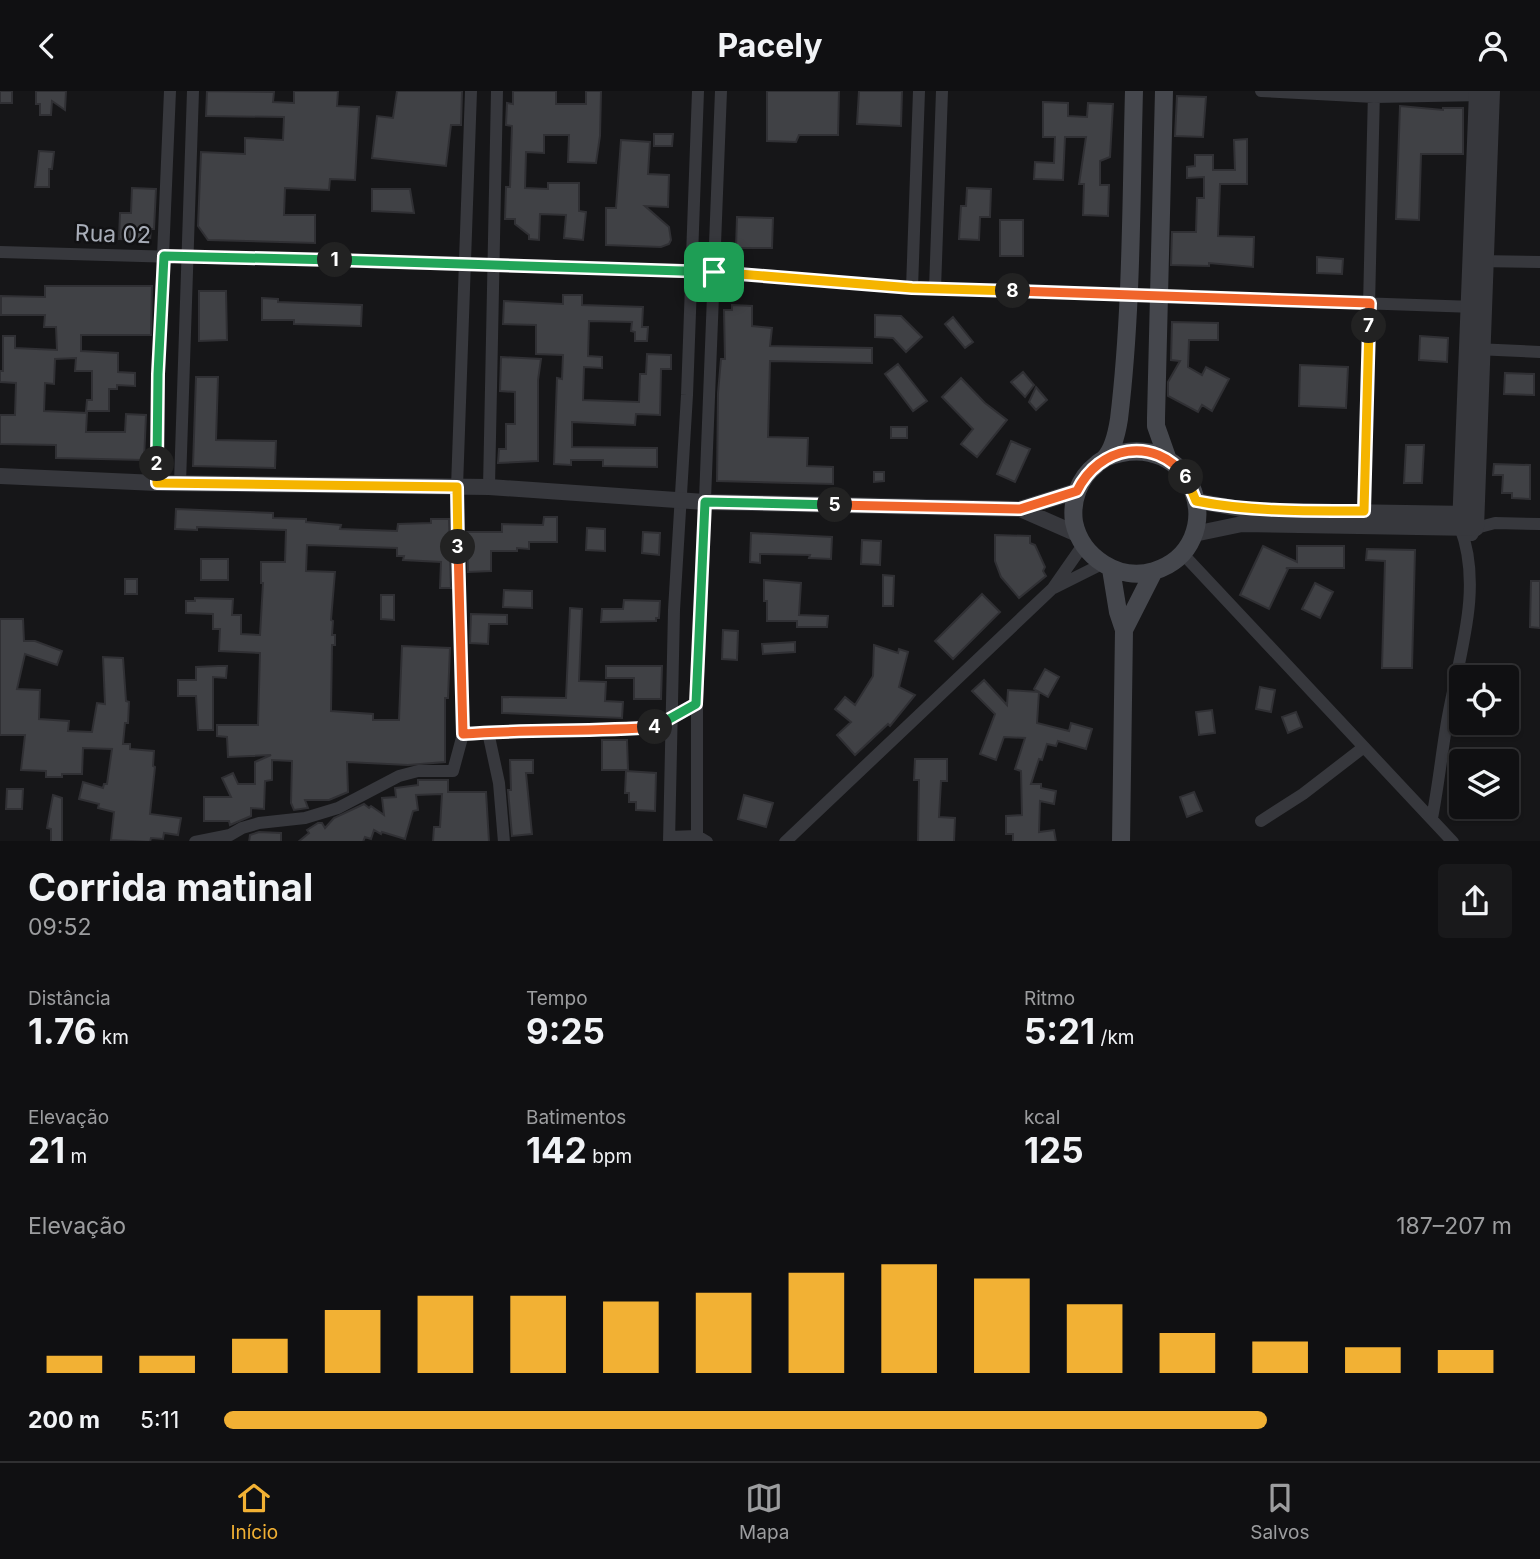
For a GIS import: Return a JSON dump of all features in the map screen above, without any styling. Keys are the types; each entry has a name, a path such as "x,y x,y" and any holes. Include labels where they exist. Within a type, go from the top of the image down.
{"main road":[{"path":"1105,458 1113,444 1118,421 1128,295 1134,91"},
{"path":"1164,91 1156,418 1168,460"},
{"path":"1137,450 1154,453 1168,460 1189,482 1196,501 1194,534 1182,553 1169,564 1154,571 1125,573 1106,566 1080,539 1074,519 1077,491 1088,472 1105,458 1121,452 1137,450"},
{"path":"1106,566 1124,629 1121,841"},
{"path":"1124,629 1154,571"}],"street":[{"path":"157,483 158,374 170,91"},
{"path":"180,484 193,91"},
{"path":"204,841 229,838 250,826 305,818 338,808 400,776 418,771 453,771 463,734 457,487 471,91"},
{"path":"489,487 498,91"},
{"path":"698,91 671,719 669,839 700,840 696,704 721,91"},
{"path":"912,288 919,91"},
{"path":"935,289 942,91"},
{"path":"1261,91 1484,93 1466,544 1469,592 1467,625 1446,728 1432,818"},
{"path":"1364,518 1374,94"},
{"name":"Rua 02","path":"0,251 714,272 912,288 1476,307"},
{"path":"1478,261 1540,262"},
{"path":"1475,349 1540,352"},
{"path":"0,477 180,484 489,487 680,501 1020,509 1077,491"},
{"path":"1196,501 1241,509 1364,518 1540,524"},
{"path":"786,841 1054,588 1080,539 1020,509"},
{"path":"1194,534 1242,524 1364,518"},
{"path":"1182,553 1452,841"},
{"path":"1054,588 1106,566"},
{"path":"463,734 655,727 696,704"},
{"path":"488,732 499,783 504,841"},
{"path":"1261,821 1294,800 1364,747"}],"building":[{"path":"0,91 12,91 12,103 0,103"},
{"path":"36,91 66,91 65,110 52,101 51,115 40,115 40,104 36,104"},
{"path":"207,91 274,92 273,102 294,103 294,91 338,91 337,106 359,107 355,180 330,179 329,190 285,188 284,215 315,215 315,243 208,240 198,226 201,152 245,154 245,138 283,140 284,117 206,116"},
{"path":"397,91 462,91 461,125 451,125 446,166 372,158 377,116 393,118"},
{"path":"513,91 556,91 556,104 586,104 586,91 601,91 600,136 596,163 568,162 569,135 544,135 544,153 526,152 525,188 548,189 548,183 579,183 579,211 586,212 583,240 564,238 566,215 540,214 539,240 529,239 529,235 515,224 515,219 505,219 506,187 510,187 512,126 506,125 507,103 513,104"},
{"path":"767,91 839,91 838,135 799,135 796,142 767,141"},
{"path":"859,91 902,91 901,126 857,124"},
{"path":"1177,96 1206,97 1203,137 1175,136"},
{"path":"1043,102 1068,103 1068,116 1087,117 1088,103 1113,104 1110,157 1100,161 1100,185 1109,185 1108,216 1083,215 1084,184 1079,184 1086,137 1065,137 1063,180 1034,179 1035,162 1054,163 1055,137 1043,137"},
{"path":"1400,106 1443,110 1463,108 1463,154 1421,154 1419,220 1396,219"},
{"path":"654,134 673,134 672,146 654,146"},
{"path":"1247,139 1247,184 1220,184 1218,236 1254,237 1253,267 1209,263 1209,266 1171,265 1172,232 1196,232 1197,198 1204,198 1204,177 1187,178 1187,167 1195,166 1195,155 1213,155 1213,170 1235,170 1234,140"},
{"path":"621,140 650,142 648,174 669,175 668,207 645,206 669,227 669,244 661,247 606,245 606,208 616,208"},
{"path":"39,151 54,152 52,169 49,169 49,187 35,187"},
{"path":"132,188 156,189 154,229 151,229 150,240 119,239 120,213 131,213"},
{"path":"967,188 991,189 990,217 980,217 979,240 959,239 961,206 966,206"},
{"path":"372,189 410,189 414,213 372,211"},
{"path":"737,217 773,218 772,248 736,248"},
{"path":"1000,220 1023,220 1023,256 1000,256"},
{"path":"1317,257 1343,259 1342,274 1317,273"},
{"path":"45,286 152,286 151,335 81,335 81,351 118,353 118,372 135,373 135,386 117,385 117,389 109,389 109,411 86,411 87,400 92,400 92,371 75,371 76,358 55,359 54,384 45,383 44,411 87,413 86,432 125,432 126,414 146,415 144,460 56,458 56,445 0,444 0,415 15,415 16,383 0,382 0,371 3,371 3,336 15,336 15,348 57,350 56,327 44,327 45,315 1,315 1,296 45,297"},
{"path":"199,291 226,291 227,340 199,341"},
{"path":"563,295 582,295 582,305 643,307 642,327 648,327 647,341 635,341 635,332 631,331 632,322 589,321 588,356 602,357 602,368 584,367 583,400 639,402 640,374 646,374 647,354 671,355 671,369 661,369 660,415 636,414 635,425 572,422 572,447 657,448 657,467 603,466 603,460 571,460 571,465 554,464 557,378 562,379 563,355 536,354 536,325 503,324 504,301 563,304"},
{"path":"262,298 278,299 278,302 362,305 361,326 262,320"},
{"path":"732,305 752,306 752,326 772,328 770,346 872,348 872,363 770,361 768,437 808,438 807,466 833,467 833,484 717,481 718,393 721,359 725,359 724,310 732,310"},
{"path":"875,315 901,316 922,337 906,352 893,338 875,337"},
{"path":"953,317 973,342 965,348 945,324"},
{"path":"1172,322 1218,323 1218,340 1189,340 1188,367 1202,375 1206,367 1229,379 1212,411 1202,405 1198,412 1168,396 1168,382 1180,361 1171,360"},
{"path":"1420,336 1448,338 1447,362 1419,360"},
{"path":"501,357 541,359 538,380 538,461 498,463 499,449 506,449 506,424 515,424 515,392 500,391"},
{"path":"898,364 927,401 913,411 885,374"},
{"path":"1300,365 1348,367 1346,408 1299,406"},
{"path":"1023,372 1034,385 1025,397 1011,382"},
{"path":"1505,373 1534,374 1534,395 1504,394"},
{"path":"196,377 218,377 216,440 276,441 275,468 193,466"},
{"path":"961,378 985,403 1007,420 977,457 961,444 973,429 942,397"},
{"path":"1036,387 1047,400 1036,410 1029,402"},
{"path":"891,427 907,427 907,438 891,438"},
{"path":"1011,441 1030,449 1015,482 997,474"},
{"path":"1406,445 1424,445 1422,483 1404,483"},
{"path":"1494,464 1530,465 1530,499 1512,498 1512,493 1502,493 1503,475 1493,475"},
{"path":"874,472 884,472 884,481 874,482"},
{"path":"176,509 273,513 273,518 306,519 306,522 341,525 340,529 397,531 398,524 431,523 431,519 449,519 451,588 440,588 441,562 403,560 404,556 397,556 397,548 307,545 306,571 335,572 331,620 335,645 332,645 331,711 373,714 373,720 399,720 402,646 450,648 448,698 445,698 445,762 408,765 347,762 348,792 329,800 305,800 308,808 294,810 291,803 292,761 272,760 272,780 265,781 264,809 251,808 251,816 230,825 229,821 204,821 204,797 231,797 222,778 233,773 238,784 255,784 255,762 271,755 228,757 227,737 217,736 217,725 258,725 260,653 219,651 220,629 213,629 213,614 186,613 186,601 195,601 195,598 233,599 232,615 241,615 241,634 260,635 263,583 261,562 285,562 286,530 197,527 197,530 175,529"},
{"path":"544,517 557,517 557,542 529,542 529,549 491,551 491,571 468,572 467,532 502,532 502,524 543,525"},
{"path":"587,528 605,529 605,551 586,550"},
{"path":"643,532 660,533 659,555 642,553"},
{"path":"751,533 832,537 831,559 809,558 810,555 760,554 760,563 750,562"},
{"path":"995,535 1030,536 1030,543 1035,545 1045,567 1043,571 1046,576 1019,598 1001,577 995,561"},
{"path":"862,540 881,541 880,565 861,564"},
{"path":"1263,546 1297,562 1297,546 1344,546 1344,568 1286,568 1288,569 1269,609 1240,595"},
{"path":"1367,549 1415,550 1412,668 1382,668 1385,561 1366,560"},
{"path":"201,559 228,559 228,580 201,580"},
{"path":"883,575 894,576 893,606 883,606"},
{"path":"125,579 137,579 137,594 125,594"},
{"path":"764,580 801,583 799,615 828,616 827,627 797,627 797,621 767,621"},
{"path":"1531,581 1540,581 1540,628 1530,627"},
{"path":"1315,583 1333,592 1320,618 1302,609"},
{"path":"504,590 532,591 532,608 503,607"},
{"path":"982,594 1000,612 953,659 935,641"},
{"path":"381,595 394,595 394,620 381,619"},
{"path":"624,600 660,601 659,618 656,618 656,621 601,622 602,609 623,609"},
{"path":"570,608 582,609 579,681 606,682 605,701 623,702 622,718 502,713 502,697 566,698"},
{"path":"471,614 507,615 507,624 489,624 488,644 470,643"},
{"path":"0,619 23,619 24,641 35,641 62,651 57,665 25,654 17,689 40,690 39,719 69,721 68,731 92,732 97,703 105,704 103,657 123,658 126,701 129,702 123,744 130,744 130,749 154,751 150,814 181,818 178,835 164,833 163,839 151,838 150,841 111,840 114,812 98,808 99,804 79,799 83,782 103,788 104,784 107,784 112,749 83,748 82,774 46,777 46,771 21,770 25,735 0,735"},
{"path":"723,630 738,631 737,660 722,659"},
{"path":"795,642 795,652 763,654 762,644"},
{"path":"874,645 898,653 899,649 908,652 899,687 915,695 890,726 888,724 855,755 837,735 851,722 835,709 845,697 855,705 873,676"},
{"path":"227,666 226,678 213,677 213,730 198,730 196,696 178,696 178,680 196,680 196,667"},
{"path":"606,666 662,666 661,699 634,699 634,678 606,678"},
{"path":"1045,669 1059,677 1048,697 1034,689"},
{"path":"984,680 1007,705 1008,690 1039,692 1037,723 1069,731 1071,723 1092,729 1086,749 1058,741 1056,746 1047,744 1042,760 1039,759 1031,784 1041,784 1041,788 1056,791 1054,804 1040,801 1039,832 1054,830 1056,841 1013,841 1013,834 1006,834 1006,816 1022,815 1021,771 1015,769 1025,738 1004,737 996,760 980,754 995,714 972,691"},
{"path":"1260,687 1275,690 1271,712 1256,709"},
{"path":"1212,710 1215,733 1199,735 1196,712"},
{"path":"1296,712 1302,727 1288,733 1282,717"},
{"path":"602,740 627,740 628,770 602,770"},
{"path":"915,759 947,759 947,781 941,781 939,817 955,818 954,841 918,841 919,780 914,780"},
{"path":"510,760 533,760 533,773 526,773 532,834 512,836 508,790 511,790"},
{"path":"626,771 656,773 655,811 636,810 636,802 629,802 629,793 625,793"},
{"path":"418,780 448,780 448,792 486,792 489,841 433,841 434,827 440,827 442,794 416,795 418,810 413,811 405,839 374,830 371,839 365,837 363,841 299,841 309,833 307,830 318,823 322,823 325,828 334,818 364,804 384,815 382,798 396,797 395,788 418,785"},
{"path":"7,789 23,789 22,809 6,809"},
{"path":"1194,792 1202,811 1187,817 1180,797"},
{"path":"53,795 62,798 62,841 51,841 51,829 47,828"},
{"path":"744,795 773,803 766,827 738,819"},
{"path":"259,832 281,833 281,841 249,841 250,835"}],"route":[{"path":"164,256 714,272 912,288 1370,303 1364,511 1241,509 1196,501 1194,491 1177,466 1154,453 1137,450 1121,452 1096,464 1077,491 1020,509 705,502 696,704 655,727 463,734 457,487 157,483 158,374 164,256"}]}
